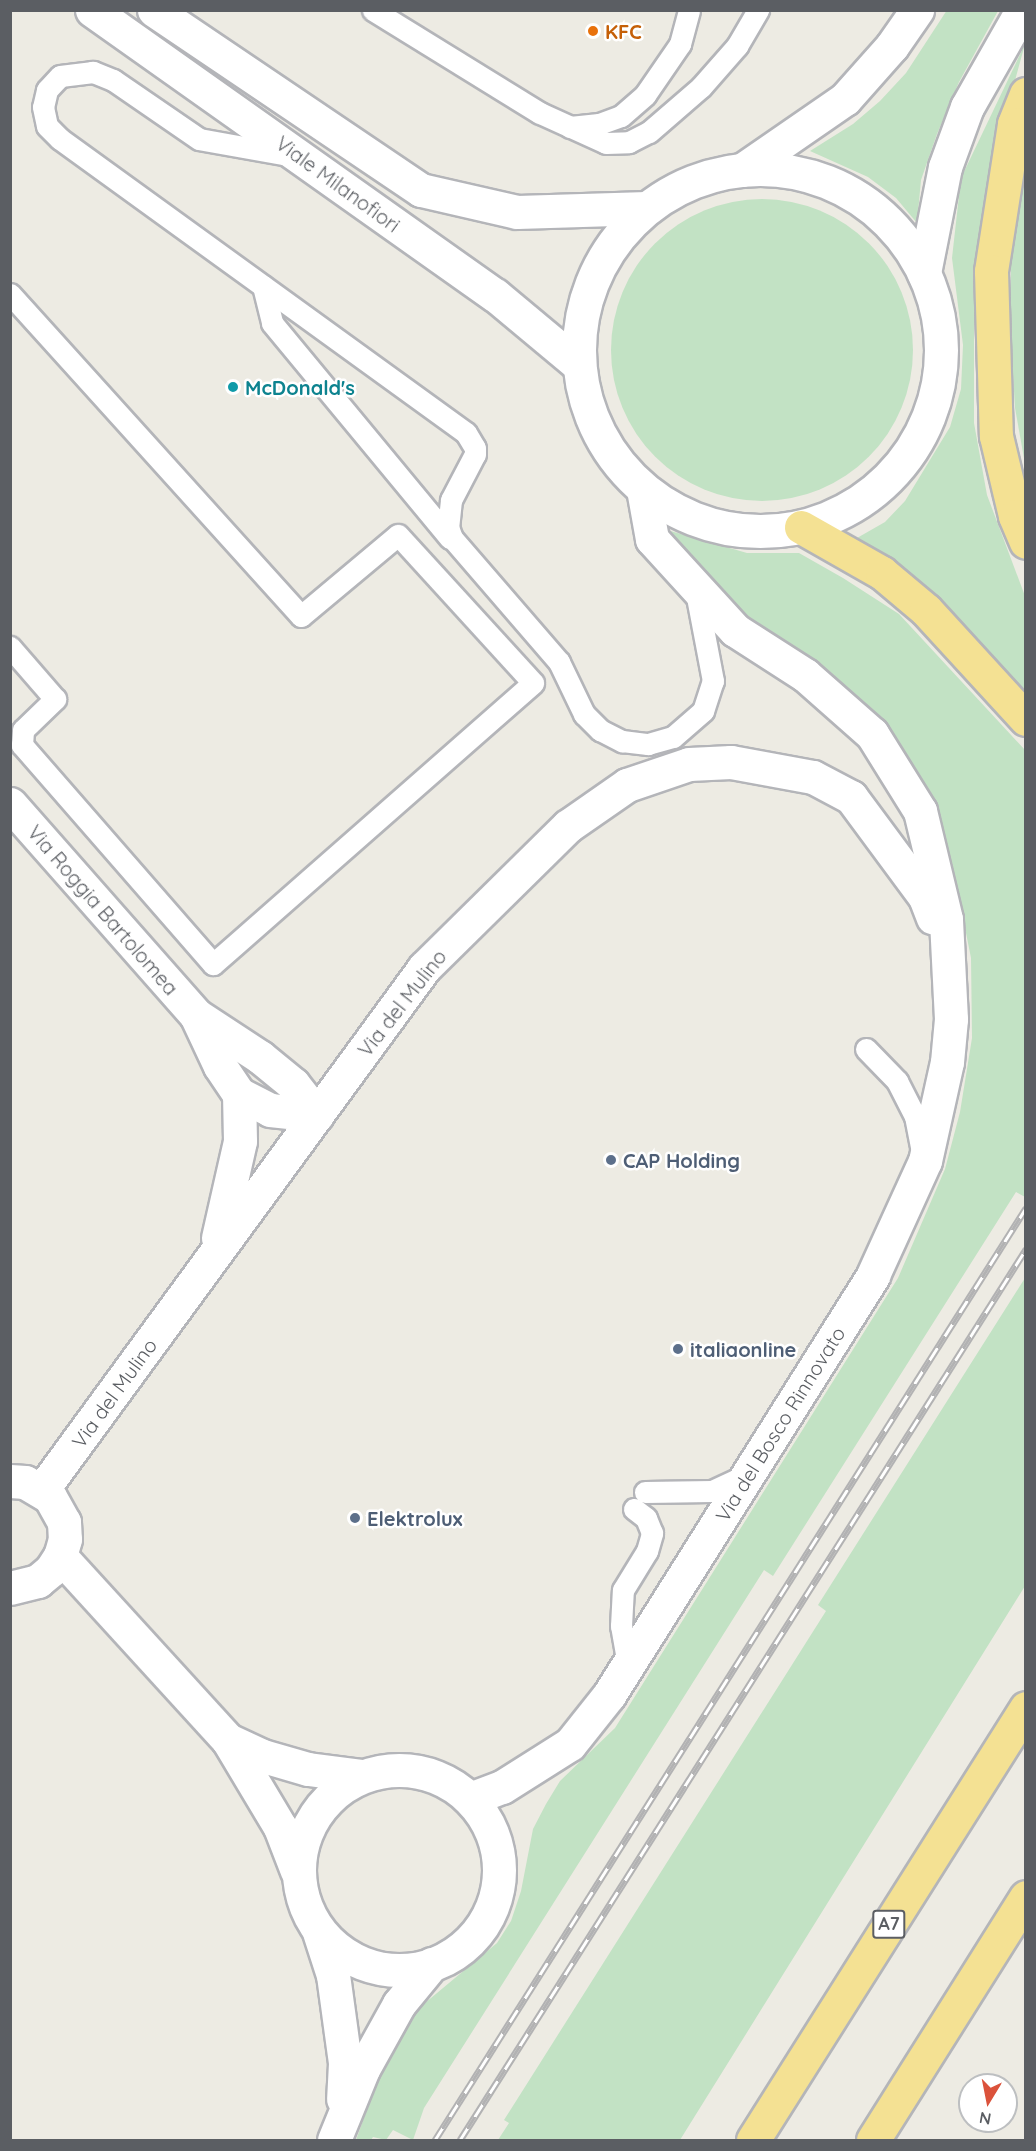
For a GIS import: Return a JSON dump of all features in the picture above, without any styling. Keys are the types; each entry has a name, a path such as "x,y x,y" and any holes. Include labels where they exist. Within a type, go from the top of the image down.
{"highway":[{"path":"1026,94 1014,124 991,271 996,436 1015,516 1026,542"},
{"path":"801,527 882,573 926,610 1026,719"},
{"name":"A7","path":"753,2140 1026,1708"},
{"path":"873,2140 1026,1897"}],"street":[{"name":"Viale Milanofiori","path":"92,10 495,295 579,364"},
{"name":"Viale Milanofiori","path":"154,10 421,190 517,212 647,208"},
{"path":"742,170 845,99 892,46 916,10"},
{"path":"924,273 945,167 963,117 1022,10"},
{"path":"742,170 819,179 851,194 891,227 924,273 940,327 940,377 927,422 908,455 882,485 854,504 801,527 750,531 721,528 692,519 643,489 599,435 585,400 579,364 580,321 594,277 618,238 647,208 673,190 704,177 742,170"},
{"name":"Via del Bosco Rinnovato","path":"470,1799 502,1786 570,1744 628,1665 873,1275 924,1161 947,1062 950,968 946,919 920,811 872,734 806,675 735,630 652,540 643,489"},
{"name":"Via del Mulino","path":"42,1490 424,968 568,826 627,785 689,764 731,762 813,777 850,797 887,842"},
{"name":"Via Roggia Bartolomea","path":"10,804 196,1015 260,1057 293,1084 317,1115"},
{"name":"Via del Bosco Rinnovato","path":"887,842 926,897 950,968"},
{"name":"Via Roggia Bartolomea","path":"196,1015 220,1066 238,1094"},
{"path":"212,1260 231,1195 240,1141 238,1094 270,1110 317,1115"},
{"path":"10,1481 42,1490 57,1505 64,1522 60,1557 51,1570 14,1592"},
{"path":"60,1557 228,1740 280,1827 297,1872 303,1903 318,1930 333,1975 345,2063 337,2133"},
{"path":"228,1740 263,1756 297,1766 361,1776"},
{"path":"297,1872 302,1841 315,1812 336,1791 361,1776 390,1769 419,1771 447,1781 470,1799 490,1826 496,1848 497,1892 484,1923 470,1940 432,1964 399,2004 363,2069 337,2133"},
{"path":"318,1930 341,1952 370,1966 401,1970 432,1964"}],"lane":[{"path":"373,10 566,127 606,143 629,142 649,132 701,87 737,46 758,10"},
{"path":"566,127 599,124 621,116 645,95 680,44 689,10"},
{"path":"300,157 199,139 112,80 93,72 60,76 47,90 43,107 47,126 60,139 472,440 475,454 448,514 448,527 462,553"},
{"path":"263,286 272,323 462,553 559,662 584,714 600,730 634,744 673,737 695,721 709,699 713,681 712,657 695,586"},
{"path":"10,294 301,616 398,535 533,683 213,964 22,745 23,730 55,699 10,647"},
{"path":"866,1049 897,1081 915,1116 924,1161"},
{"path":"628,1665 621,1626 623,1590 647,1551 652,1533 640,1500 712,1491 750,1474"}],"green space":[{"path":"947,10 998,11 959,82 937,134 921,180 917,223 896,198 868,177 810,151 853,124 880,101 906,73"},
{"path":"1025,44 988,179 974,327 974,423 987,495 1025,596 1025,694 928,589 857,538 885,522 905,501 950,427 961,389 963,345 952,258 961,178"},
{"path":"1025,170 1025,464 1015,408 1011,341 1011,247"},
{"path":"762,199 791,202 820,211 846,225 869,243 887,266 901,292 910,321 913,350 910,379 901,408 887,434 869,457 846,475 820,489 791,498 762,501 733,498 704,489 678,475 655,457 637,434 623,408 614,379 611,350 614,321 623,292 637,266 655,243 678,225 704,211 733,202"},
{"path":"667,530 747,553 799,553 843,578 899,614 1025,750 1025,1197 1016,1192 773,1576 764,1570 424,2108 413,2140 393,2130 386,2140 373,2137 371,2140 356,2140 388,2051 407,2018 497,1943 511,1921 521,1891 533,1829 546,1804 560,1781 615,1728 898,1278 945,1169 960,1112 972,1038 971,958 952,863 930,803 898,742 861,700 745,621 675,546"},
{"path":"1025,1278 1025,1586 680,2140 498,2140 509,2123 504,2120 826,1611 818,1605"}],"railway":[{"path":"435,2140 1026,1208"},
{"path":"460,2140 1026,1249"}],"place":[{"name":"KFC","path":"593,31"},
{"name":"McDonald's","path":"233,387"},
{"name":"CAP Holding","path":"611,1160"},
{"name":"italiaonline","path":"678,1349"},
{"name":"Elektrolux","path":"355,1518"}]}
